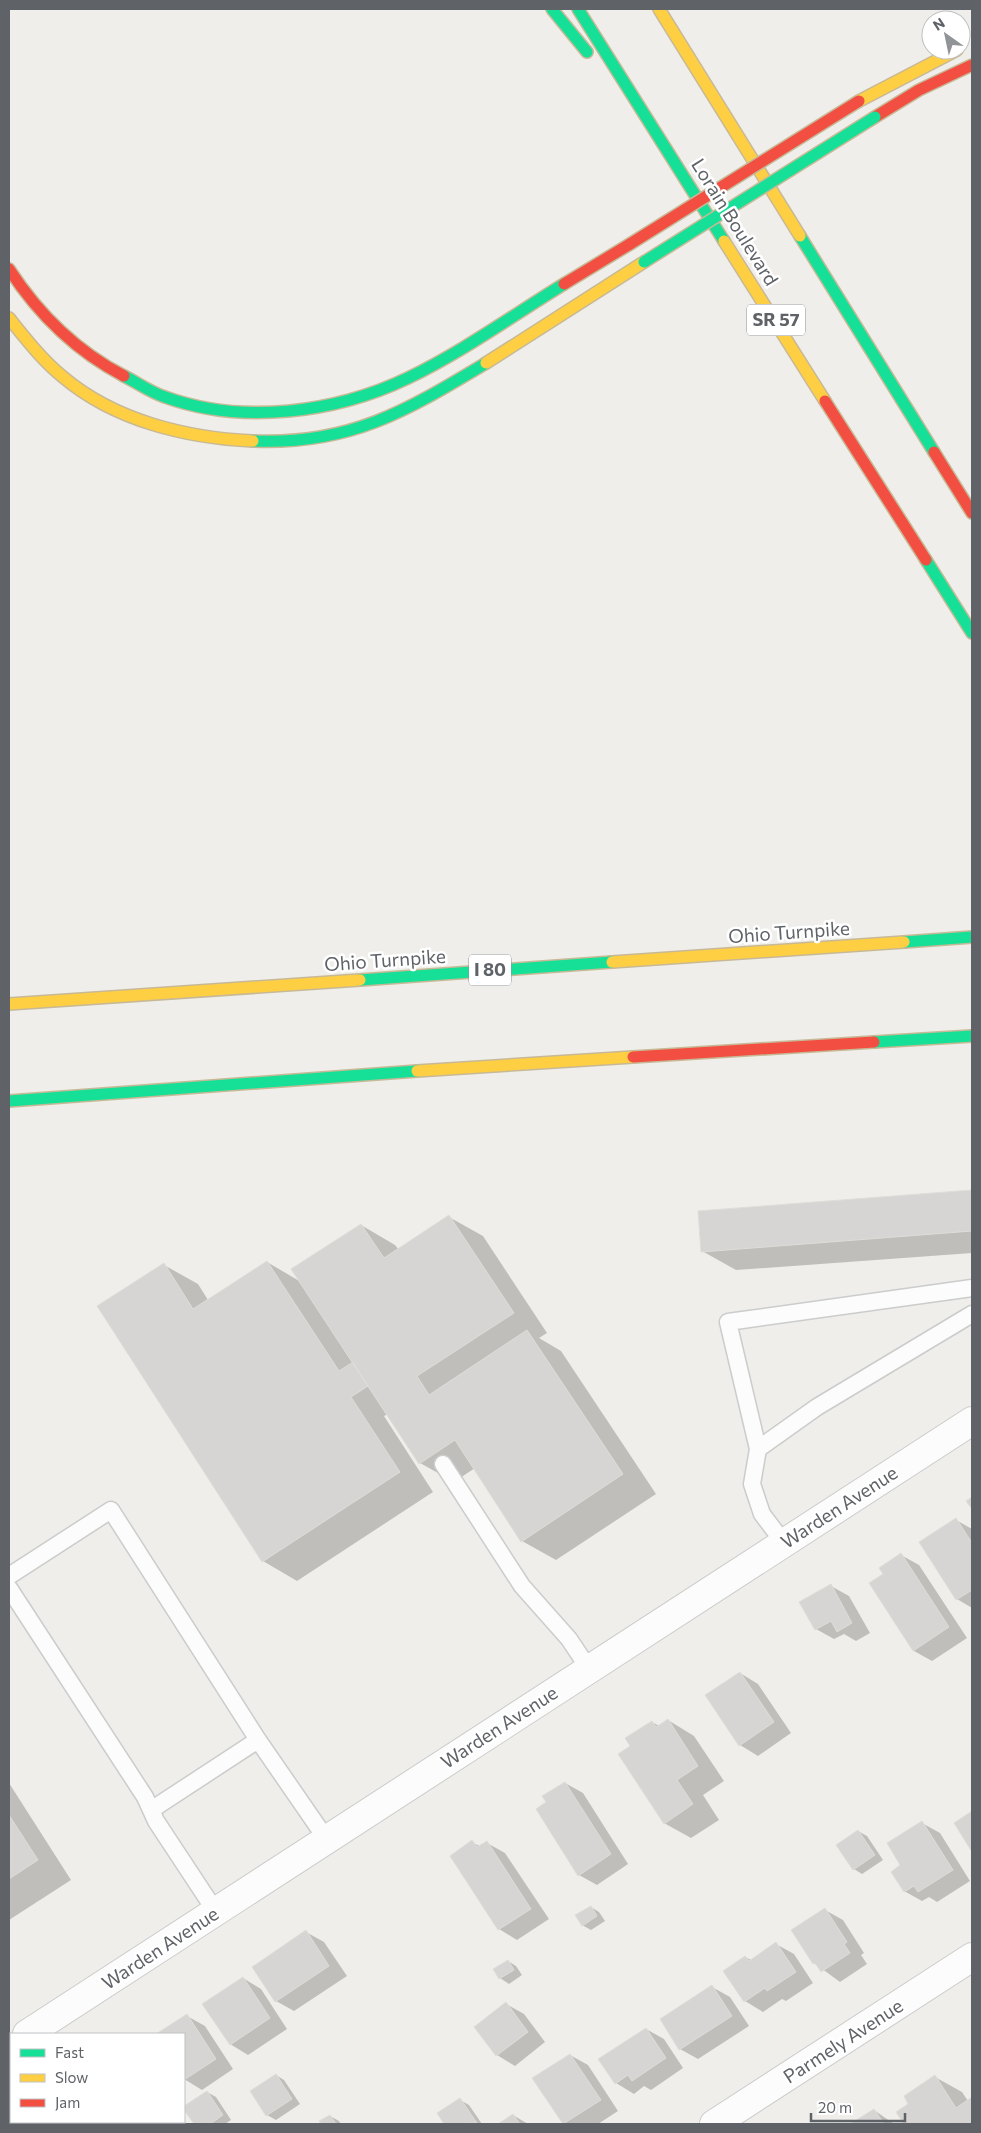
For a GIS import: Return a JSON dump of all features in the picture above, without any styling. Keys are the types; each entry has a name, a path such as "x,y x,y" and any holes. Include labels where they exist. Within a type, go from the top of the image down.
{"highway":[{"path":"552,9 693,188"},
{"name":"Lorain Boulevard","path":"578,9 693,188 972,633"},
{"path":"659,9 972,513"},
{"path":"9,269 19,286 62,335 105,367 166,398 214,409 252,412 302,409 351,399 394,384 452,353 859,101 938,60"},
{"path":"9,318 38,356 87,394 126,414 160,426 229,439 274,441 313,438 348,431 398,414 481,366 919,90 972,65"},
{"name":"Ohio Turnpike","path":"9,1004 972,937"},
{"path":"9,1101 320,1077 972,1036"}],"street":[{"name":"Warden Avenue","path":"29,2033 972,1421"},
{"name":"Parmely Avenue","path":"714,2124 972,1957"}],"lane":[{"path":"784,1543 762,1514 752,1484 758,1449 728,1322 972,1288"},
{"path":"758,1449 817,1407 972,1314"},
{"path":"444,1464 522,1586 569,1639 589,1669"},
{"path":"9,1576 111,1510 258,1740 327,1840"},
{"path":"9,1588 145,1797 151,1810 216,1912"},
{"path":"151,1810 258,1740"}],"building":[{"path":"972,1190 972,1231 701,1252 698,1211"},
{"path":"449,1215 514,1313 417,1376 429,1395 527,1330 623,1474 521,1542 455,1440 419,1464 291,1269 361,1224 384,1258"},
{"path":"267,1261 339,1371 353,1362 368,1386 351,1397 400,1472 262,1562 97,1306 164,1263 193,1309"},
{"path":"972,1497 972,1509 966,1501"},
{"path":"956,1518 972,1543 972,1590 956,1600 919,1542"},
{"path":"901,1553 949,1627 913,1651 869,1583 883,1574 879,1568"},
{"path":"831,1584 852,1623 837,1632 831,1621 815,1630 799,1602"},
{"path":"740,1672 774,1722 739,1746 705,1695"},
{"path":"668,1719 698,1766 677,1780 693,1804 664,1824 618,1754 630,1746 625,1738 652,1721 656,1727"},
{"path":"565,1782 611,1854 578,1876 536,1809 546,1802 542,1796"},
{"path":"972,1811 972,1852 954,1823"},
{"path":"9,1815 38,1860 9,1879"},
{"path":"922,1821 953,1870 918,1892 914,1886 904,1892 891,1872 900,1865 887,1843"},
{"path":"858,1830 875,1855 853,1870 836,1845"},
{"path":"472,1840 477,1847 487,1841 531,1909 498,1930 450,1856"},
{"path":"591,1906 597,1916 582,1926 575,1915"},
{"path":"825,1908 847,1942 844,1944 850,1953 821,1972 815,1963 813,1964 791,1930"},
{"path":"306,1930 329,1966 275,2002 252,1967"},
{"path":"776,1942 796,1972 767,1991 765,1988 744,2002 723,1971 745,1956 749,1961"},
{"path":"508,1960 514,1970 499,1979 493,1969"},
{"path":"243,1977 270,2018 230,2045 202,2004"},
{"path":"712,1985 732,2016 679,2050 660,2019"},
{"path":"506,2002 528,2032 496,2056 474,2027"},
{"path":"187,2014 216,2059 185,2079 185,2033 158,2033"},
{"path":"646,2028 666,2058 632,2081 628,2075 615,2084 598,2059"},
{"path":"570,2054 601,2100 563,2124 532,2078"},
{"path":"276,2074 292,2099 266,2116 250,2091"},
{"path":"935,2075 956,2108 972,2097 972,2124 904,2124 896,2112 908,2104 904,2096"},
{"path":"207,2091 223,2115 210,2124 194,2124 185,2111 185,2105"},
{"path":"460,2098 477,2123 444,2124 437,2113"},
{"path":"874,2109 884,2124 850,2124"},
{"path":"513,2114 520,2124 498,2124"},
{"path":"330,2115 336,2124 321,2124 319,2121"},
{"path":"45,2123 105,2124 46,2124"},
{"path":"163,2123 181,2124 164,2124"}],"traffic: fast":[{"path":"552,9 587,52"},
{"path":"578,9 724,241"},
{"path":"644,262 875,117"},
{"path":"800,236 934,452"},
{"path":"124,376 165,397 195,406 225,411 256,413 319,407 350,400 380,390 428,368 564,284"},
{"path":"253,441 288,441 319,437 348,431 376,422 403,410 486,363"},
{"path":"926,560 972,633"},
{"path":"904,942 972,937"},
{"path":"360,980 612,962"},
{"path":"874,1042 972,1036"},
{"path":"9,1101 417,1071"}],"traffic: slow":[{"path":"659,9 800,236"},
{"path":"859,101 938,60"},
{"path":"724,241 825,401"},
{"path":"486,363 644,262"},
{"path":"9,318 48,364 83,392 105,405 129,416 178,431 203,436 253,441"},
{"path":"612,962 904,942"},
{"path":"9,1004 360,980"},
{"path":"417,1071 633,1057"}],"traffic: jam":[{"path":"875,117 919,90 972,65"},
{"path":"630,244 859,101"},
{"path":"564,284 630,244"},
{"path":"9,269 33,302 60,330 90,355 124,376"},
{"path":"825,401 926,560"},
{"path":"934,452 972,513"},
{"path":"633,1057 874,1042"}]}
